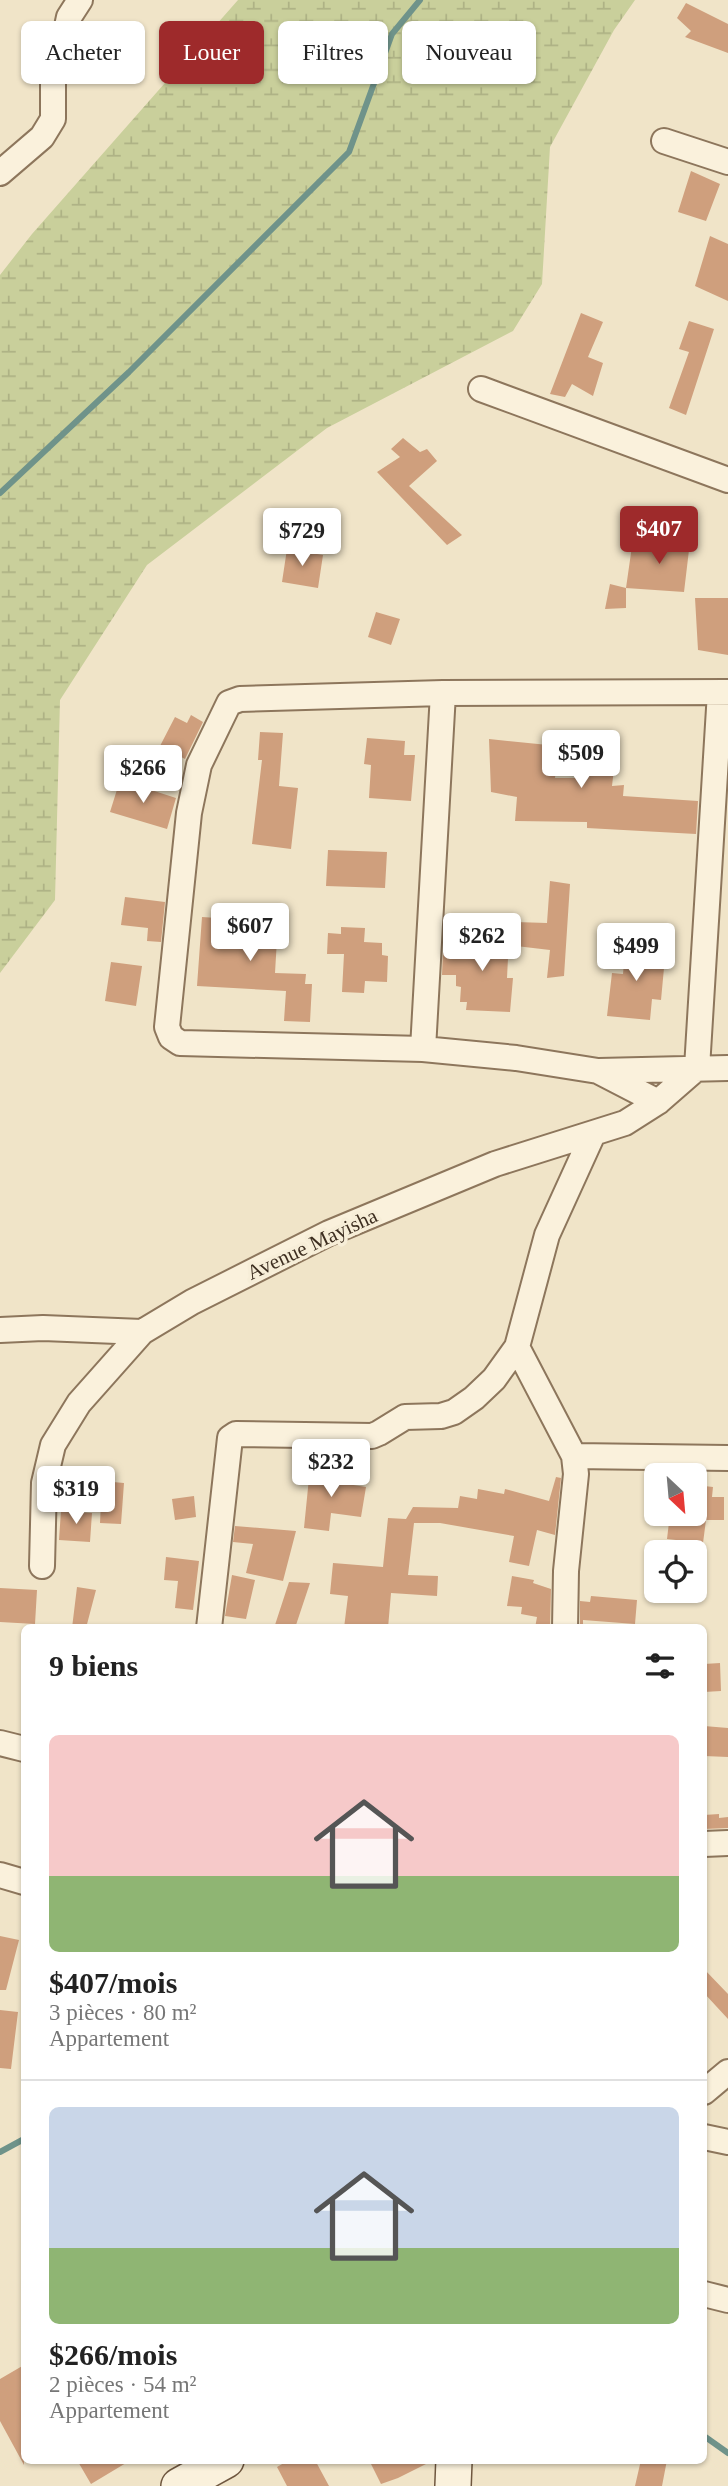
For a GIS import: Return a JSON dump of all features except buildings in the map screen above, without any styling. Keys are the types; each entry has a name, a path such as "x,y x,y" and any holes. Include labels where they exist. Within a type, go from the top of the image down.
{"street":[{"path":"0,173 42,137 53,119 53,72 63,46 69,17 80,0"},
{"path":"664,141 728,162"},
{"path":"481,389 728,480"},
{"path":"696,1068 724,692 443,693 240,699 229,703 200,765 189,813 167,1027 171,1037 180,1043 423,1049 516,1058 598,1071 728,1068"},
{"path":"423,1049 443,693"},
{"name":"Avenue Mayisha","path":"42,1566 44,1483 53,1445 79,1403 142,1332 191,1302 329,1233 495,1164 625,1123 658,1102 696,1068"},
{"path":"598,1071 658,1102"},
{"path":"209,1624 229,1441 232,1435 362,1437 379,1433 405,1417 441,1416 454,1412 485,1388 517,1347 547,1235 593,1134"},
{"path":"0,1330 43,1328 142,1332"},
{"path":"517,1347 574,1456 576,1474 566,1571 565,1624"},
{"path":"574,1456 728,1458"},
{"path":"0,1743 21,1748"},
{"path":"707,1844 728,1843"},
{"path":"0,1875 21,1881"},
{"path":"707,2090 728,2072"},
{"path":"707,2138 728,2142"},
{"path":"707,2295 728,2300"},
{"path":"179,2486 219,2464"},
{"path":"453,2486 454,2464"}],"green space":[{"path":"238,0 635,0 614,30 550,147 542,284 513,331 327,428 147,565 60,700 55,900 0,973 0,275 32,234 164,84 264,84 264,21 220,21"}],"waterway":[{"path":"0,493 129,372 349,152 392,34 420,0"},
{"path":"0,2152 21,2141"},
{"path":"707,2438 728,2453"}]}
